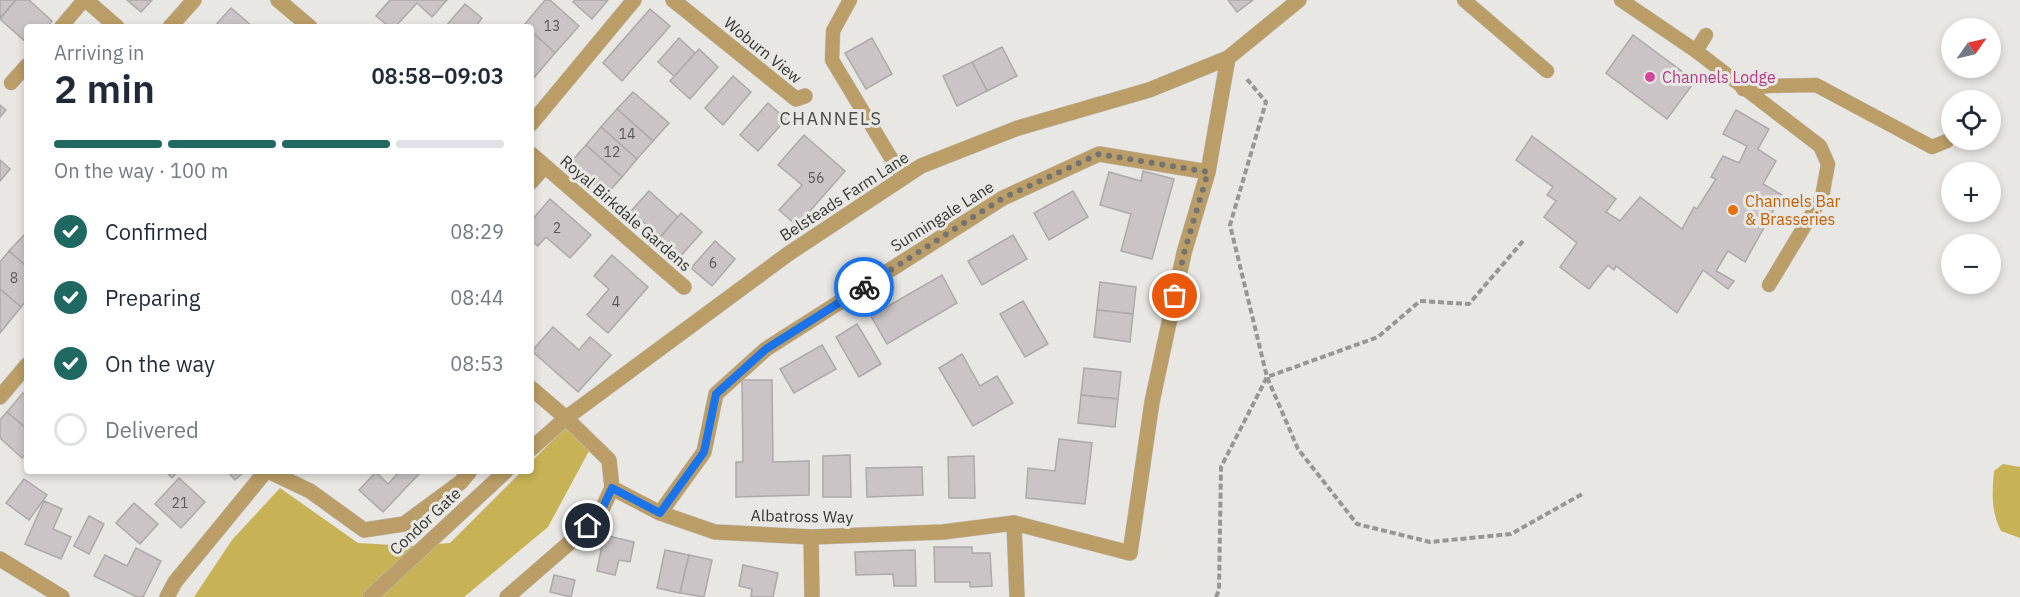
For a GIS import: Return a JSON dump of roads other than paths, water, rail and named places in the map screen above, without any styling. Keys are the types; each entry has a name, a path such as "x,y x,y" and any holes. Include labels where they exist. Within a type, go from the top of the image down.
{"street":[{"path":"85,0 113,24"},
{"path":"173,24 194,0"},
{"path":"278,0 306,24"},
{"path":"534,120 634,0"},
{"name":"Woburn View","path":"673,0 796,99 805,96"},
{"name":"Belsteads Farm Lane","path":"566,418 788,254 921,166 1018,128 1149,90 1228,58 1299,0"},
{"path":"1208,172 1228,58"},
{"name":"Sunningale Lane","path":"660,513 704,452 716,394 766,349 1003,198 1099,154 1208,172"},
{"name":"Royal Birkdale Gardens","path":"534,157 684,287"},
{"name":"Royal Birkdale Gardens","path":"534,178 544,166"},
{"name":"Albatross Way","path":"612,488 660,513 715,532 811,537 943,532 1014,523 1130,553 1152,402 1184,253 1208,172"},
{"path":"0,397 24,369"},
{"path":"507,597 598,518 612,488 609,460 566,418 534,394"},
{"path":"534,446 566,418"},
{"name":"Condor Gate","path":"168,597 175,582 265,474"},
{"name":"Condor Gate","path":"273,474 310,491 364,530 404,524 461,482 468,474"},
{"name":"Condor Gate","path":"370,597 503,474"},
{"path":"1014,523 1017,597"},
{"path":"811,537 812,597"},
{"path":"0,560 62,597"}],"lane":[{"path":"63,24 85,0"},
{"path":"850,0 833,31 832,60 903,178"},
{"path":"1464,0 1547,71"},
{"path":"1621,0 1696,51 1820,146 1828,164 1822,197 1769,285"},
{"path":"1640,12 1648,0"},
{"path":"1696,51 1706,36"},
{"path":"11,83 24,68"},
{"path":"1743,89 1771,82 1816,85 1918,136 1932,147 1941,143"}],"place":[{"name":"Channels Lodge","path":"1650,77"},
{"name":"Channels Bar & Brasseries","path":"1733,210"}],"district":[{"name":"CHANNELS","path":"831,118"}]}
